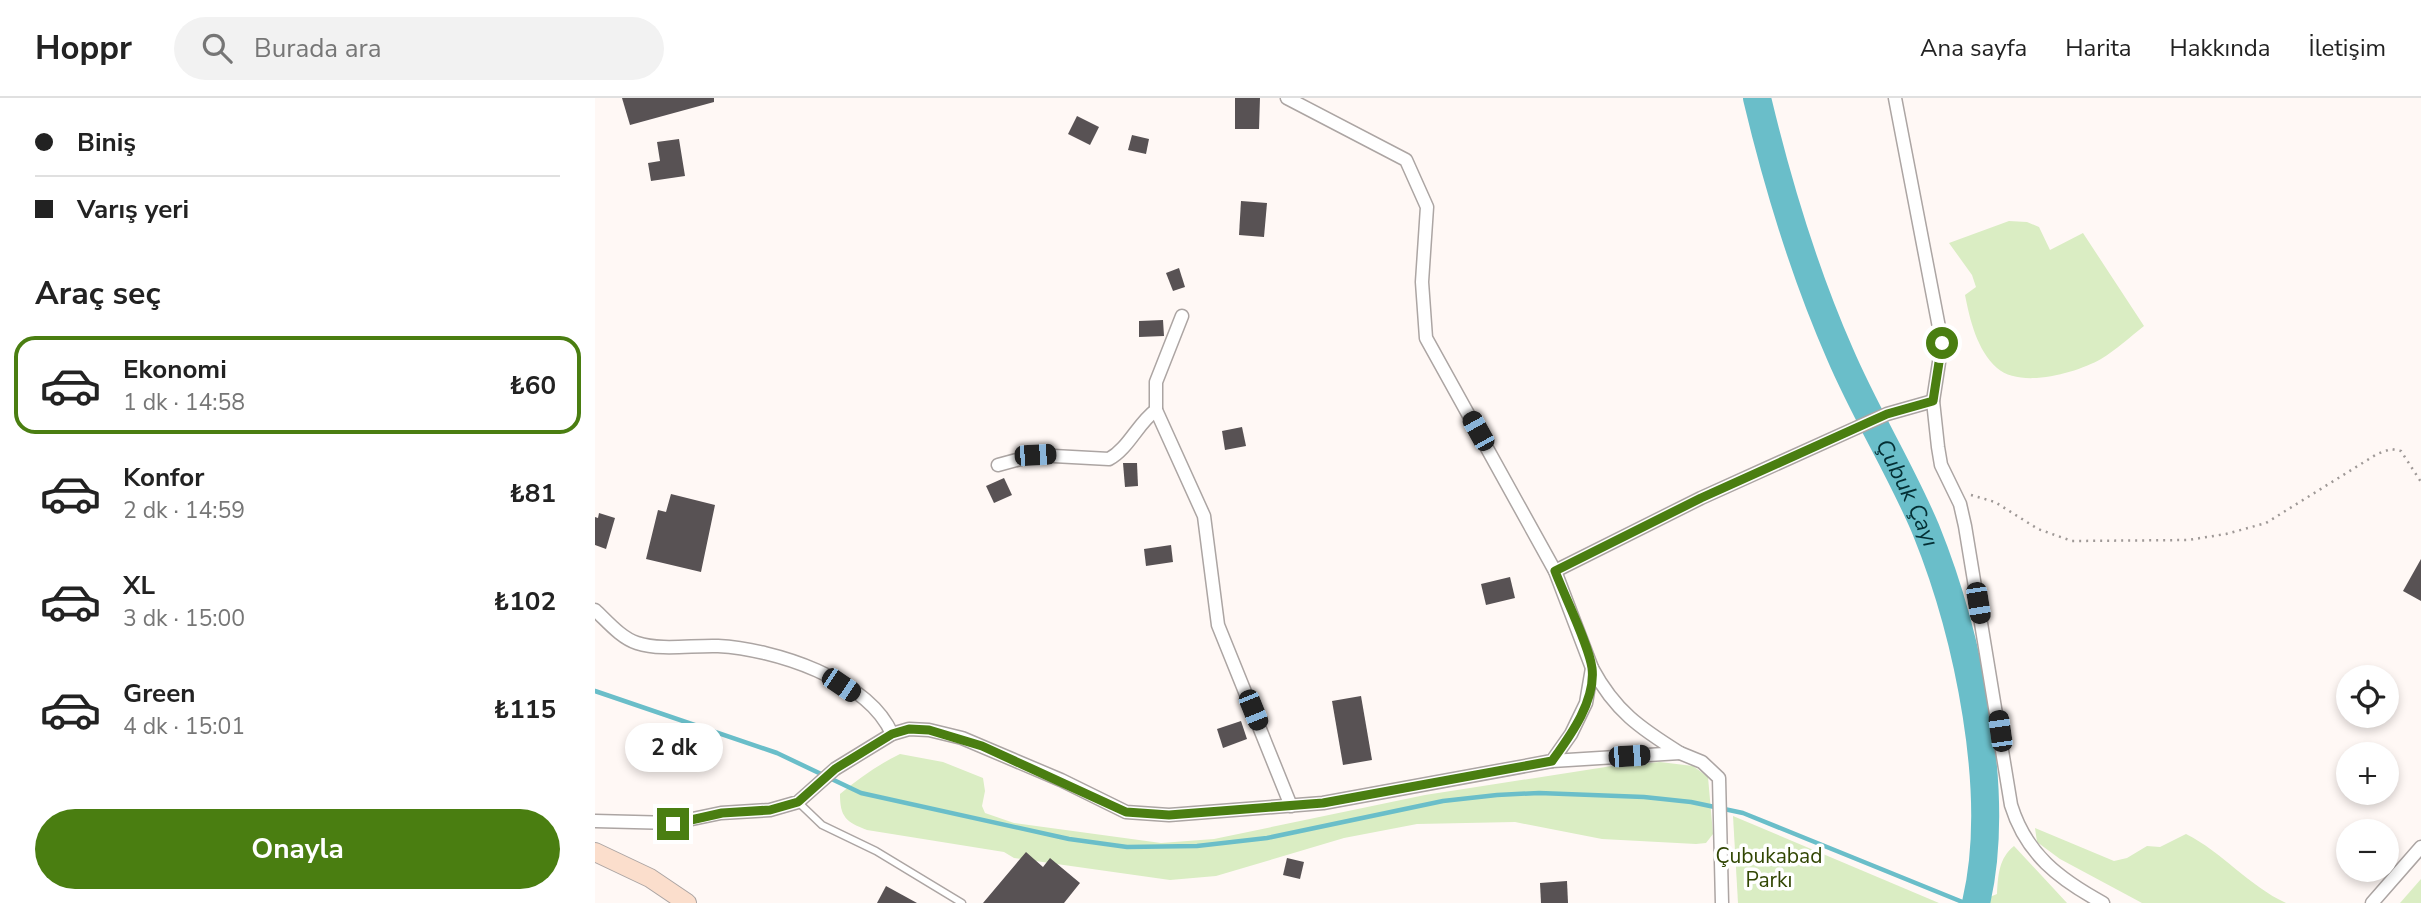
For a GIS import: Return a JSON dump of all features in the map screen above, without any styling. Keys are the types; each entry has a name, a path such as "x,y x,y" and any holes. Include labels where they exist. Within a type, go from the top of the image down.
{"main road":[{"path":"595,852 650,878 687,903"}],"street":[{"path":"1287,98 1307,103 1406,160 1427,207 1422,282 1426,338 1555,571 1592,668 1605,693 1624,715 1681,753 1702,762 1719,778 1722,903"},
{"path":"1895,98 1942,343 1933,401 1941,465 1954,489 1965,526 2011,805 2017,824 2040,859 2103,903"},
{"path":"1182,316 1156,382 1156,410 1204,516 1218,625 1291,806"},
{"path":"1555,571 1701,498 1887,414 1933,401"},
{"path":"998,465 1035,455 1109,459 1117,454 1140,422 1156,410"},
{"path":"595,610 622,634 639,643 738,648 779,656 823,672 877,709 892,734"},
{"path":"1552,761 1571,734 1586,703 1592,668"},
{"path":"595,821 673,824 722,813 770,810 798,802 835,769 892,734 909,729 929,730 962,738 1061,780 1126,812 1169,815 1323,803 1552,761 1681,753"},
{"path":"2371,903 2421,847"}],"lane":[{"path":"798,802 822,825 876,851 962,903"}],"path":[{"path":"1954,489 1995,502 2038,529 2071,541 2156,542 2226,534 2266,523 2377,454 2391,449 2401,451 2421,482"}],"green space":[{"path":"2009,221 2027,222 2039,227 2050,250 2083,233 2144,326 2101,359 2063,374 2020,377 1997,368 1979,344 1969,314 1965,295 1976,287 1972,275 1949,243"},
{"path":"900,754 943,762 983,778 985,791 982,806 985,813 1014,823 1161,843 1214,839 1425,795 1612,766 1660,762 1693,766 1708,777 1713,834 1706,843 1696,844 1602,839 1515,822 1417,824 1344,838 1216,876 1170,880 1014,858 1004,852 867,830 849,821 841,808 840,794 884,762"},
{"name":"Çubukabad Parkı","path":"1733,816 1939,903 1738,903"},
{"path":"2035,828 2114,861 2127,858 2147,846 2160,847 2186,834 2212,850 2260,888 2286,903 2142,903 2060,859 2037,842"},
{"path":"2014,846 2067,903 1975,903 1997,894 2002,861"},
{"path":"2421,879 2421,903 2400,903"}],"building":[{"path":"622,98 714,98 714,102 630,125"},
{"path":"1235,98 1260,98 1259,129 1235,129"},
{"path":"1077,116 1099,127 1090,145 1068,134"},
{"path":"1132,135 1149,139 1146,154 1128,150"},
{"path":"679,139 685,176 651,181 648,163 660,161 657,142"},
{"path":"1241,201 1267,203 1264,237 1239,235"},
{"path":"1179,268 1185,287 1173,291 1166,273"},
{"path":"1163,320 1164,336 1139,337 1139,321"},
{"path":"1242,427 1246,446 1225,450 1222,431"},
{"path":"1123,463 1137,463 1138,486 1125,487"},
{"path":"1004,478 1012,495 994,503 986,486"},
{"path":"671,494 715,505 701,572 646,559 658,510 666,512"},
{"path":"599,513 615,518 606,549 595,545 595,517 598,518"},
{"path":"1171,545 1173,562 1146,566 1144,549"},
{"path":"2421,559 2421,601 2403,591"},
{"path":"1510,577 1515,598 1486,605 1481,584"},
{"path":"1361,696 1372,760 1343,765 1332,701"},
{"path":"1241,721 1247,739 1223,748 1217,729"},
{"path":"1026,852 1043,867 1050,858 1080,883 1064,903 983,903"},
{"path":"1287,858 1304,862 1300,879 1283,875"},
{"path":"1567,881 1568,903 1541,903 1540,883"},
{"path":"886,886 917,903 877,903"}],"waterway":[{"name":"Çubuk Çayı","path":"1757,98 1783,196 1815,292 1850,377 1926,530 1955,617 1967,665 1983,764 1983,860 1976,903"},
{"path":"595,691 777,753 861,793 1069,839 1127,847 1197,846 1267,838 1443,801 1497,795 1539,793 1644,797 1691,802 1743,813 1965,903"}],"route":[{"path":"673,824 722,813 770,810 798,802 835,769 857,754 892,734 909,729 929,730 962,738 1061,780 1126,812 1169,815 1323,803 1552,761 1571,734 1586,703 1592,668 1555,571 1701,498 1887,414 1933,401 1942,343"}]}
